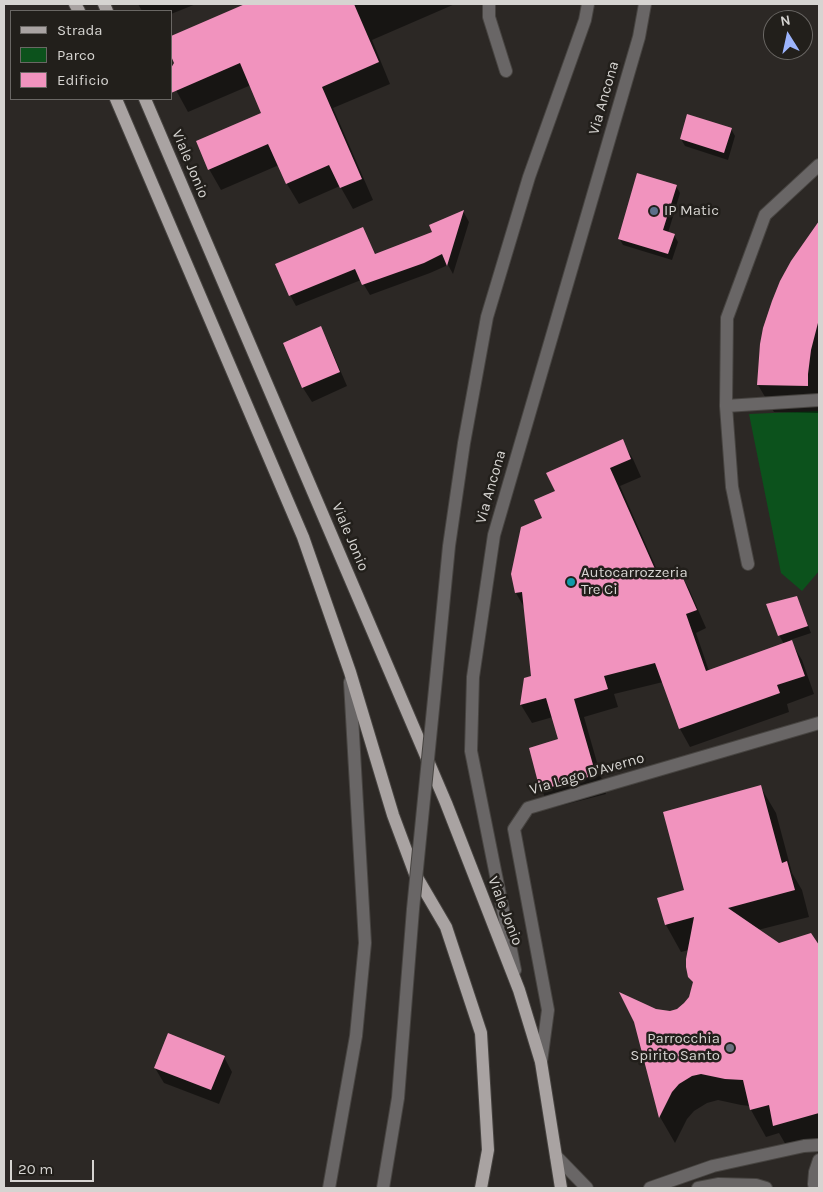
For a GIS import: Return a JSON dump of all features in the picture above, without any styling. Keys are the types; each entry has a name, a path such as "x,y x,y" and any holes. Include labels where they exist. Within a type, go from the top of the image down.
{"main road":[{"path":"116,100 303,537 350,672 393,815 415,874 446,927 481,1033 488,1150 481,1188"},
{"name":"Viale Jonio","path":"145,100 446,803 519,990 541,1062 561,1188"}],"street":[{"path":"489,4 489,17 506,71"},
{"path":"383,1188 398,1098 412,909 450,546 464,443 488,317 529,177 585,20 588,4"},
{"name":"Via Ancona","path":"519,990 471,750 473,677 494,535 638,37 645,4"},
{"path":"748,564 732,487 726,406 727,318 766,215 819,164"},
{"path":"726,406 819,400"},
{"path":"329,1188 356,1036 365,943 350,672"},
{"name":"Via Lago D'Averno","path":"541,1062 548,1010 514,830 528,808 819,723"},
{"path":"650,1188 713,1166 804,1146 819,1145"},
{"path":"556,1156 587,1188"},
{"path":"816,1188 814,1184 815,1172 819,1160"},
{"path":"698,1188 720,1184 756,1185 766,1188"}],"green space":[{"path":"819,411 819,571 802,591 781,573 749,414"}],"building":[{"path":"245,4 354,4 379,62 322,87 362,179 340,188 329,165 286,184 268,144 208,170 196,141 261,113 240,63 172,93 172,66 174,63 172,58 172,36"},
{"path":"687,114 732,128 724,153 680,139"},
{"path":"637,173 677,185 663,230 675,234 668,254 618,239"},
{"path":"464,210 447,266 442,254 424,263 362,285 355,269 289,296 275,264 363,227 375,254 432,232 429,225"},
{"path":"819,221 819,319 811,350 808,386 757,385 760,344 772,301 791,261"},
{"path":"321,326 340,372 302,388 283,343"},
{"path":"623,439 631,459 610,468 659,578 679,569 697,610 686,614 706,671 792,640 805,676 777,685 780,693 679,729 655,663 604,676 608,689 574,699 596,775 540,790 529,748 558,739 546,698 520,705 524,678 531,676 522,592 515,593 511,574 521,527 542,518 534,500 555,491 546,473"},
{"path":"797,596 808,626 778,636 766,604"},
{"name":"Parrocchia Spirito Santo","path":"761,785 782,863 787,861 795,890 728,908 779,943 811,933 819,945 819,1113 773,1126 769,1105 750,1110 743,1080 725,1079 701,1074 692,1076 679,1084 672,1092 659,1118 634,1022 619,992 656,1009 670,1011 677,1009 689,997 693,982 688,977 686,959 694,917 665,925 657,898 684,890 663,812"},
{"path":"168,1033 225,1056 211,1090 154,1068"}],"place":[{"name":"IP Matic","path":"654,211"},
{"name":"Autocarrozzeria Tre Ci","path":"571,582"},
{"name":"Parrocchia Spirito Santo","path":"730,1048"}]}
